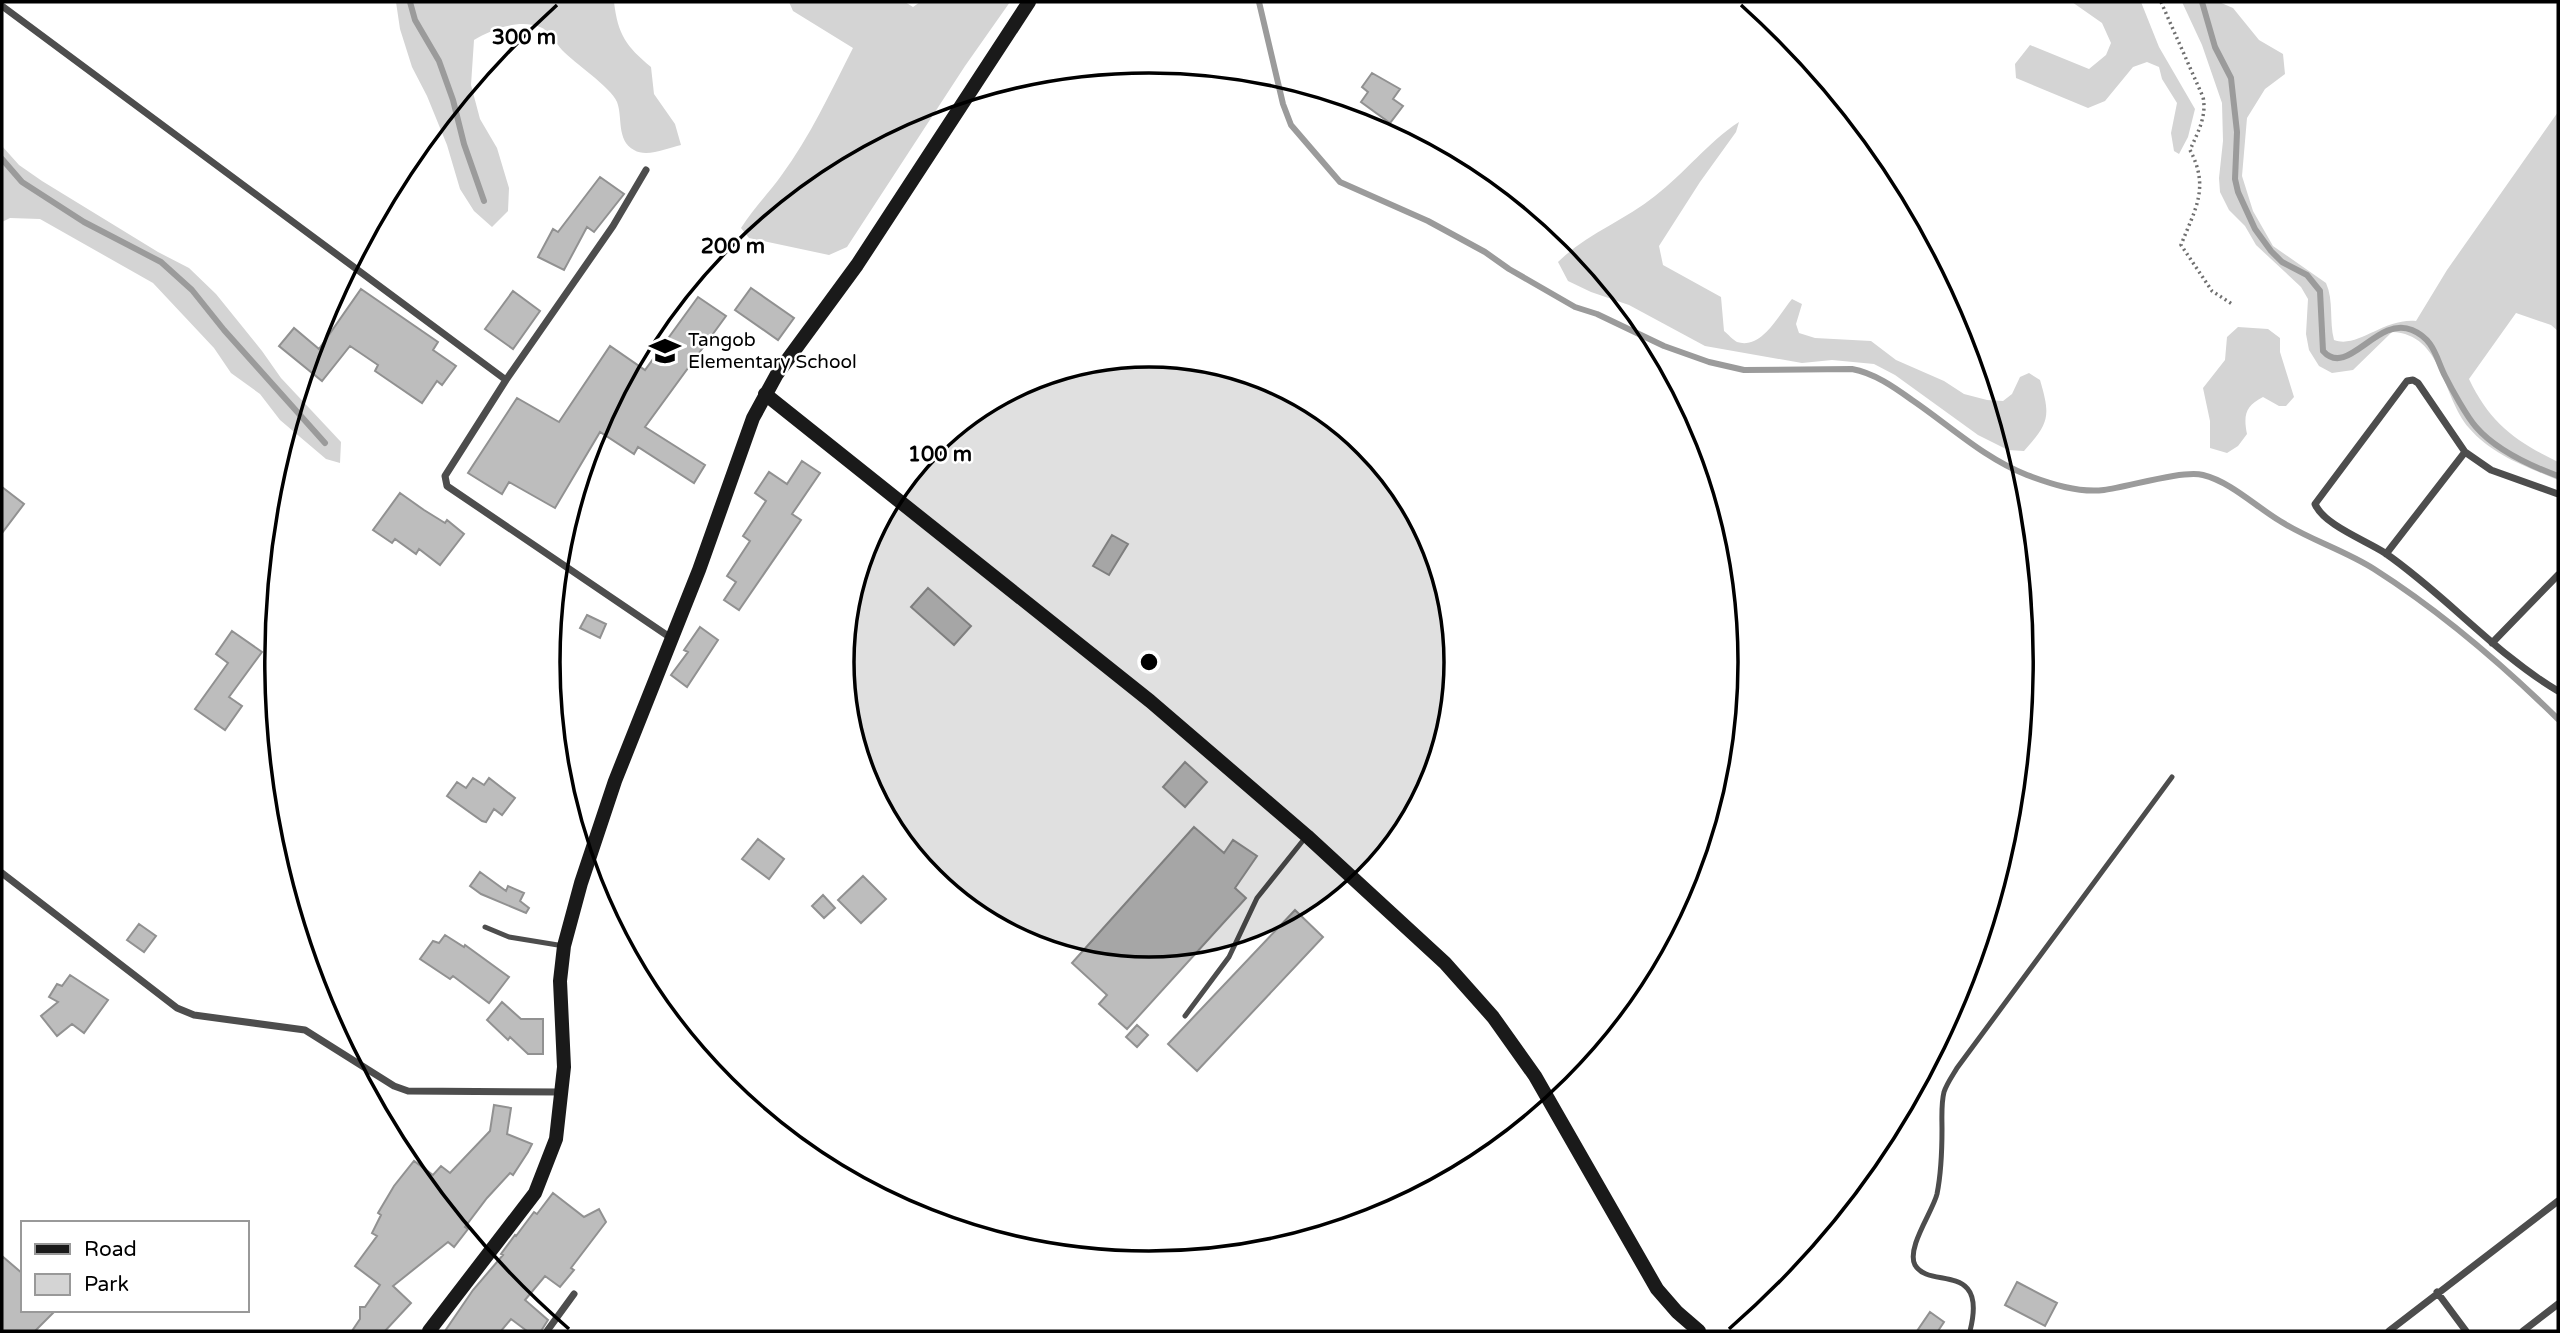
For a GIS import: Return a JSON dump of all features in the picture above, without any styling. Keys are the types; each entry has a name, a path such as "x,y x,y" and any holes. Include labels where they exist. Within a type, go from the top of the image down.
{"street":[{"path":"429,1331 535,1193 556,1139 564,1035 560,981 564,946 581,883 615,781 723,506 753,418 765,394 857,265 1028,2"},
{"path":"2,6 506,380"},
{"path":"646,170 613,226 506,380 444,476 447,486 671,638"},
{"path":"2558,494 2491,470 2465,452 2418,383 2413,380 2407,382 2315,504 2324,517 2386,554 2438,593 2492,643 2558,691"},
{"path":"765,394 1150,701 1307,836 1445,963 1493,1017 1535,1076 1657,1289 1677,1312 1699,1331"},
{"path":"2386,554 2465,452"},
{"path":"2492,643 2558,575"},
{"path":"2,873 177,1009 194,1014 305,1030 394,1087 408,1091 560,1092"},
{"path":"2389,1331 2558,1201"},
{"path":"2437,1292 2466,1331"},
{"path":"547,1331 574,1294"},
{"path":"2523,1331 2558,1304"}],"lane":[{"path":"1970,1331 1973,1313 1969,1290 1961,1283 1923,1272 1914,1264 1913,1257 1925,1219 1936,1196 1944,1092 1957,1068 2172,777"},
{"path":"1185,1016 1229,957 1257,898 1307,836"},
{"path":"485,927 509,937 564,946"}],"path":[{"path":"2161,2 2205,105 2204,117 2190,150 2198,165 2201,192 2181,245 2212,291 2232,304"}],"green space":[{"path":"396,2 614,2 621,32 635,53 651,67 654,94 675,124 681,145 645,153 628,146 622,134 619,108 613,96 543,29 523,24 489,32 474,40 471,85 480,119 497,148 509,188 508,211 492,227 474,211 460,189 447,145 412,67 400,29"},
{"path":"789,2 905,2 913,7 920,2 1010,2 847,247 829,255 749,238 741,228 801,146 853,48 793,11"},
{"path":"2072,2 2141,2 2159,47 2195,109 2188,137 2179,154 2174,151 2171,133 2177,103 2162,79 2159,67 2147,62 2133,67 2105,101 2088,108 2016,78 2015,64 2030,45 2089,69 2106,55 2111,43 2102,23"},
{"path":"2182,2 2219,2 2233,8 2259,40 2283,54 2285,74 2265,89 2247,118 2242,176 2253,211 2273,246 2326,283 2334,340 2352,340 2393,324 2416,321 2447,270 2558,112 2558,331 2551,325 2516,313 2469,379 2486,408 2505,429 2558,462 2558,480 2510,459 2478,437 2460,415 2432,355 2422,343 2409,335 2392,332 2353,370 2332,373 2319,366 2309,350 2306,334 2308,299 2301,287 2256,245 2245,226 2229,210 2220,192 2222,103 2202,45"},
{"path":"1739,122 1736,132 1659,246 1663,265 1721,297 1724,331 1737,342 1746,343 1762,336 1792,299 1802,304 1796,324 1799,333 1815,338 1871,341 1896,360 1944,381 1964,394 2003,401 2012,394 2020,377 2029,373 2040,380 2046,403 2046,419 2039,433 2024,451 2008,450 1978,435 1895,375 1874,364 1832,360 1802,363 1705,346 1629,305 1568,281 1558,262 1581,243 1655,196"},
{"path":"2,146 19,165 42,181 189,268 216,294 281,378 341,442 340,463 326,459 280,420 260,394 231,373 214,348 153,283 40,219 10,218 2,222"},
{"path":"2238,327 2268,329 2280,338 2280,352 2294,397 2286,406 2279,406 2263,397 2249,407 2245,421 2247,434 2238,446 2227,453 2210,448 2210,421 2203,388 2225,360 2227,337"}],"building":[{"path":"1372,73 1400,89 1393,99 1403,106 1390,123 1361,102 1368,92 1362,87"},
{"path":"600,177 624,194 594,232 587,227 564,270 538,257 553,229 558,232"},
{"path":"751,288 794,318 778,340 735,310"},
{"path":"361,289 438,342 433,350 456,366 442,385 437,381 422,403 375,371 378,365 350,346 322,381 279,346 294,328 319,349"},
{"path":"513,291 540,311 513,349 485,329"},
{"path":"698,297 726,316 645,427 705,465 694,483 638,447 634,454 600,432 555,508 509,482 502,494 468,473 517,398 559,422 610,346 645,370"},
{"path":"802,461 820,473 792,514 801,520 739,610 724,600 736,582 727,576 750,541 743,536 766,501 755,493 769,472 787,484"},
{"path":"2,487 24,504 2,533"},
{"path":"400,493 445,523 447,520 464,534 440,565 419,549 416,554 395,539 392,543 373,530"},
{"path":"1112,535 1128,544 1109,575 1093,566"},
{"path":"928,588 971,626 954,645 911,607"},
{"path":"587,615 606,624 600,638 580,628"},
{"path":"700,627 718,640 687,687 671,675 688,652 684,650"},
{"path":"232,631 262,652 229,697 242,706 225,730 195,709 228,663 216,654"},
{"path":"1185,762 1207,782 1185,807 1163,787"},
{"path":"473,778 484,785 489,778 515,798 502,815 494,809 486,822 482,821 447,796 457,782 466,788"},
{"path":"1194,827 1224,853 1233,840 1257,856 1235,888 1246,898 1127,1029 1099,1004 1107,995 1072,963"},
{"path":"758,839 784,859 769,879 742,859"},
{"path":"480,872 506,891 508,886 524,893 520,901 529,908 526,913 481,894 470,886"},
{"path":"863,876 886,899 861,923 838,900"},
{"path":"823,895 835,908 824,918 812,906"},
{"path":"1295,910 1323,937 1197,1071 1168,1044"},
{"path":"139,924 156,936 144,952 127,940"},
{"path":"445,935 464,947 465,945 509,977 489,1003 453,976 450,979 420,959 433,941 439,943"},
{"path":"70,975 108,1000 84,1033 72,1024 57,1036 41,1016 58,1002 49,997 57,984 62,986"},
{"path":"502,1002 521,1019 543,1019 543,1054 528,1054 487,1020"},
{"path":"1137,1025 1148,1035 1137,1047 1126,1037"},
{"path":"494,1105 511,1108 507,1134 532,1144 528,1152 513,1175 510,1173 487,1198 454,1247 448,1242 393,1286 411,1303 385,1331 352,1331 360,1319 360,1307 365,1307 380,1285 355,1266 377,1236 372,1233 381,1215 378,1213 394,1186 414,1161 433,1175 441,1166 450,1173 490,1131"},
{"path":"553,1193 584,1217 599,1209 606,1222 560,1287 545,1276 525,1300 548,1320 541,1331 527,1331 511,1319 501,1331 445,1331 515,1235 534,1212 537,1214"},
{"path":"2,1256 21,1272 21,1312 54,1312 35,1331 2,1331"},
{"path":"2017,1282 2057,1303 2045,1326 2005,1305"},
{"path":"1930,1312 1944,1322 1938,1331 1917,1331"}],"waterway":[{"path":"410,2 415,20 439,61 484,201"},
{"path":"1259,2 1283,104 1291,125 1340,182 1428,221 1575,307 1597,314 1664,346 1709,362 1744,370 1852,369 1868,374 1898,390 1997,460 2045,482 2094,491 2182,475 2194,474 2213,478 2291,528 2363,562 2399,585 2470,639 2558,719"},
{"path":"2202,2 2215,47 2231,78 2237,132 2235,179 2238,192 2255,229 2271,251 2282,262 2307,275 2320,291 2323,351 2333,358 2343,357 2387,331 2399,328 2412,330 2430,344 2451,388 2476,427 2503,450 2558,476"},
{"path":"2,159 22,182 84,222 161,262 192,290 325,443"}],"place":[{"name":"Tangob Elementary School","path":"665,351"}]}
